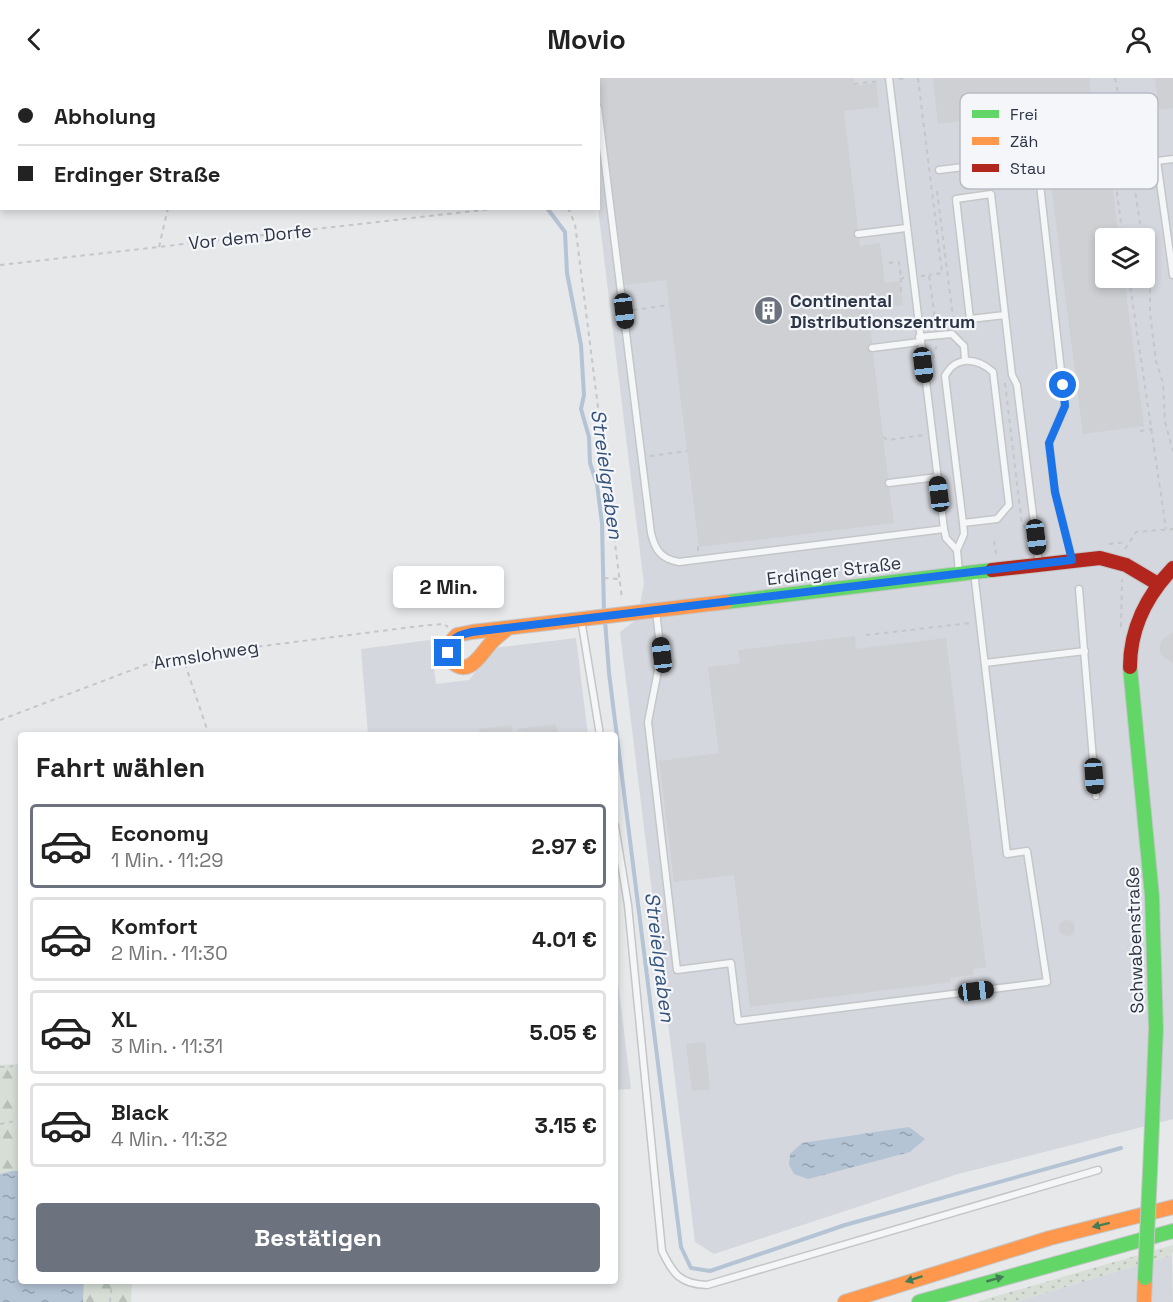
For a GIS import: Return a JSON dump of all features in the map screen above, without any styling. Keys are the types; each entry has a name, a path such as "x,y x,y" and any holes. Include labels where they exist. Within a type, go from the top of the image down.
{"main road":[{"name":"Erdinger Straße","path":"457,635 1107,556 1122,561 1158,584"},
{"name":"Schwabenstraße","path":"1144,1302 1156,1029 1153,907 1130,664 1137,621 1158,584 1173,568"},
{"path":"457,635 449,644 450,660 456,666 466,668 475,664 491,643 508,628"},
{"path":"845,1302 1050,1238 1173,1206"},
{"path":"919,1302 1173,1231"}],"lane":[{"path":"889,78 944,530 946,538 957,550"},
{"path":"600,124 651,533 660,554 668,560 679,562 944,530"},
{"path":"1158,161 1173,159"},
{"path":"939,170 960,167"},
{"path":"1158,168 1173,275"},
{"path":"1040,189 1065,406 1049,443 1055,492 1072,560"},
{"path":"1005,315 970,319 956,198 991,194 1012,375 1017,385 1040,564"},
{"path":"858,234 906,228"},
{"path":"872,348 952,334 964,346 965,360"},
{"path":"959,574 957,550 964,534 945,376 949,368 965,360 976,361 993,372 1009,505 997,519 963,523"},
{"path":"889,483 937,477"},
{"path":"656,610 662,655 648,722 677,970 731,963 738,1021 1047,982 1027,851 1007,854 974,572"},
{"path":"1079,589 1096,796"},
{"path":"588,618 600,732"},
{"path":"985,663 1085,651"},
{"path":"618,844 628,905 662,1251 671,1270 689,1285 707,1285 1098,1170"}],"path":[{"path":"918,78 942,273"},
{"path":"1115,78 1118,93"},
{"path":"854,84 876,82"},
{"path":"1116,189 1122,228"},
{"path":"1136,189 1141,228"},
{"path":"159,247 168,210"},
{"name":"Vor dem Dorfe","path":"0,265 483,210"},
{"path":"569,210 574,224 619,579 621,614"},
{"path":"929,275 947,273"},
{"path":"901,278 901,293"},
{"path":"1131,288 1166,530"},
{"path":"1150,288 1150,313 1156,360 1163,383 1166,422 1173,451"},
{"path":"624,311 669,305"},
{"path":"1140,431 1152,429"},
{"path":"883,437 888,440"},
{"path":"642,457 687,452"},
{"path":"1122,561 1127,542 1136,532 1173,529"},
{"path":"994,541 996,557"},
{"path":"604,578 619,579"},
{"path":"866,635 980,622"},
{"name":"Armslohweg","path":"0,720 161,659 444,624 457,635"},
{"path":"182,656 208,732"},
{"path":"0,1067 18,1066"},
{"path":"0,1124 18,1121"},
{"path":"110,1302 112,1284"}],"shaded area":[{"path":"600,78 1173,78 1173,1119 958,1174 714,1254 695,1242 620,632 637,619 644,584 598,210 600,210"},
{"path":"576,638 588,732 368,732 361,649 430,640 436,684 469,680 494,648"},
{"path":"618,982 631,1089 618,1090"},
{"path":"1172,1255 1173,1302 1015,1302"}],"green space":[{"path":"18,1064 18,1171 0,1174 0,1065"},
{"path":"1173,1245 1172,1255 1015,1302 976,1302"},
{"path":"84,1284 132,1284 131,1302 83,1302"}],"water":[{"path":"909,1127 925,1139 910,1152 808,1179 794,1174 789,1165 790,1154 802,1143"},
{"path":"18,1171 18,1284 84,1284 83,1302 0,1302 0,1174"}],"building":[{"name":"Continental Distributionszentrum","path":"600,78 854,78 855,86 876,83 879,107 844,111 858,229 853,235 859,239 860,246 880,243 885,283 900,281 903,305 868,309 872,343 867,348 873,353 888,478 884,484 889,488 894,523 699,547 666,280 625,285 600,99"},
{"path":"933,78 1089,78 1091,93 960,93 960,121 938,124"},
{"path":"1155,78 1173,78 1173,108 1159,110"},
{"path":"1052,189 1113,189 1118,228 1095,228 1095,288 1125,288 1144,426 1083,434"},
{"path":"1173,632 1173,663 1161,655 1159,648 1162,640"},
{"path":"855,636 856,649 946,638 986,967 973,969 974,975 950,978 951,982 750,1007 734,875 674,882 659,761 719,753 708,667 740,663 738,650"},
{"path":"556,724 557,732 518,732 518,729"},
{"path":"511,725 512,732 480,732 479,729"},
{"path":"1067,920 1075,928 1067,936 1059,928"},
{"path":"705,1042 710,1089 692,1091 686,1044"}],"waterway":[{"name":"Streielgraben","path":"548,210 565,232 567,273 581,345 584,395 581,409 589,437 590,463 597,484 602,523 604,613"},
{"name":"Streielgraben","path":"605,620 616,732"},
{"name":"Streielgraben","path":"618,745 681,1247 691,1268 710,1271 845,1225 1121,1148"}],"traffic: fast":[{"path":"726,602 992,570"},
{"path":"1130,667 1152,896 1156,1029 1150,1172"},
{"path":"1145,1278 1150,1172"},
{"path":"919,1302 1173,1231"}],"traffic: slow":[{"path":"508,628 477,660 467,667 456,665 450,660 449,644 457,635 472,632 726,602"},
{"path":"845,1302 1050,1238 1173,1207"},
{"path":"1144,1302 1145,1278"}],"traffic: jam":[{"path":"992,570 1100,558 1126,565 1158,584"},
{"path":"1130,667 1133,639 1142,613 1155,590 1173,568"}],"place":[{"name":"Continental Distributionszentrum","path":"769,311"}],"route":[{"path":"448,653 449,644 457,635 472,632 1072,560 1071,548 1055,492 1049,443 1065,406 1063,385"}]}
